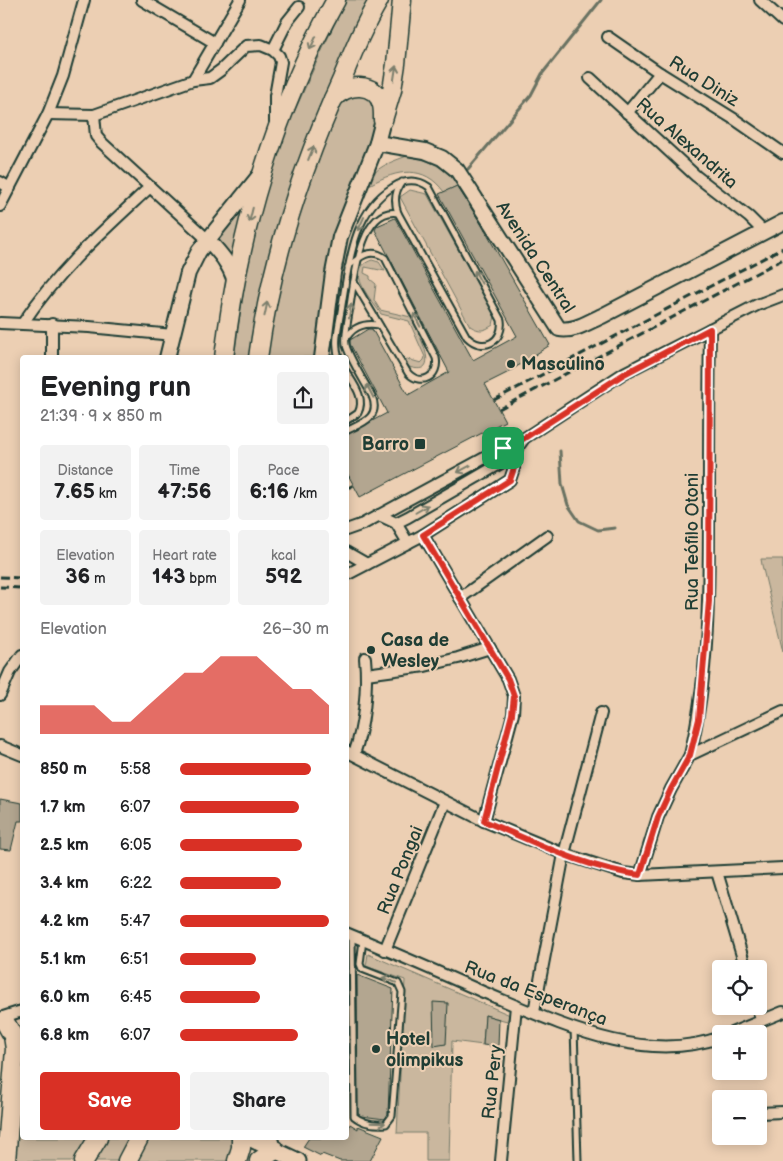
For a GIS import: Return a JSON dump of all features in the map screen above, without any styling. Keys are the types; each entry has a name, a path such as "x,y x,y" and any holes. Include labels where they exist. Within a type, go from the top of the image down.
{"highway":[{"path":"224,355 235,281 251,214 275,136 300,71 336,0"},
{"path":"258,355 278,255 305,169 332,101 379,0"},
{"path":"383,120 392,90 402,0"},
{"path":"332,101 344,89 362,86 369,89 380,99 383,106 383,120"},
{"path":"2,1020 13,1036 15,1049 6,1161"},
{"path":"13,1082 20,1066"},
{"path":"84,1161 97,1140"},
{"path":"127,1161 138,1140"},
{"path":"237,1161 241,1140"},
{"path":"259,1161 274,1144"}],"main road":[{"path":"2,1020 20,1029"},
{"path":"258,1140 274,1144 298,1161"}],"street":[{"path":"0,206 48,114 63,76 84,0"},
{"path":"142,0 215,43"},
{"path":"193,80 240,0"},
{"path":"760,0 783,21"},
{"path":"273,50 287,22 299,7"},
{"name":"Rua Diniz","path":"608,37 660,73 782,151"},
{"path":"48,114 94,115 193,80 210,78 246,46 261,45 273,50 279,56 280,62 274,96 275,136"},
{"path":"628,113 660,73"},
{"name":"Rua Alexandrita","path":"590,78 696,176 749,217 764,232"},
{"path":"94,115 96,136 222,254 230,267 235,281"},
{"path":"322,355 333,273 340,237 377,143 383,120"},
{"name":"Avenida Central","path":"377,143 425,151 442,158 457,170 559,328 574,329 602,316 783,222"},
{"path":"168,355 188,273 196,256 265,168"},
{"path":"0,182 10,188"},
{"path":"23,323 66,268 150,187"},
{"path":"349,529 363,524 523,439 624,374 758,305 783,295"},
{"path":"0,323 52,324 173,335"},
{"path":"52,324 52,355"},
{"name":"Rua Teófilo Otoni","path":"640,875 658,817 690,755 699,719 702,696 709,601 710,329"},
{"path":"396,523 510,458 523,439"},
{"path":"349,573 423,535 510,480 514,468 503,448"},
{"path":"380,515 396,523 408,543"},
{"path":"423,535 508,679 514,696 506,740 484,821"},
{"path":"460,598 547,536"},
{"path":"349,554 367,564"},
{"path":"366,674 424,666 490,648"},
{"path":"0,695 10,672 20,658"},
{"path":"365,658 366,674 360,734 350,752 445,802 484,821 564,854 616,871 640,875 783,868"},
{"path":"690,755 783,711"},
{"path":"534,1012 564,854 601,713"},
{"path":"0,746 20,754"},
{"name":"Rua Pongai","path":"385,950 445,802"},
{"path":"717,872 743,960"},
{"name":"Rua da Esperança","path":"349,935 516,1006 574,1028 612,1039 638,1045 665,1046 691,1045 712,1039"},
{"name":"Rua Pery","path":"501,1161 516,1006"},
{"path":"2,1020 20,1012"},
{"path":"750,1025 783,1012"},
{"path":"760,1015 761,1020"},
{"path":"767,1113 783,1112"}],"lane":[{"path":"339,355 336,344 348,267 356,234 365,215 381,196 402,182 414,181 429,187 501,320 501,330 498,339 484,344 472,342 467,338 398,213 395,199 402,182"},
{"path":"349,430 369,420 375,410 375,402 346,346 359,258 364,240 375,222 385,214 398,213"},
{"path":"348,267 364,254 371,253 385,258 435,355 437,363 434,373 426,379 416,379 408,373 354,282"},
{"path":"346,340 352,331 361,326 367,324 380,325"},
{"path":"349,376 359,394 361,404 358,412 349,419"},
{"path":"349,935 354,1116 360,1120 378,1125 386,1124 392,1116 402,992 398,983 362,969 360,964 362,940"},
{"path":"574,1028 578,1161"}],"shaded area":[{"path":"346,0 372,0 347,47 319,107 299,168 253,355 234,355 244,288 262,194 283,137"},
{"path":"354,93 371,98 380,114 338,224 320,318 317,355 259,355 282,259 333,108"},
{"path":"407,156 431,162 447,173 459,185 444,192 428,177 410,172 391,175 371,184 368,183 379,169"},
{"path":"410,190 427,194 495,316 493,325 490,327 479,330 470,326 400,197"},
{"path":"247,199 232,264 211,249 200,250"},
{"path":"372,260 379,262 385,271 365,267 364,273 370,276 370,279 376,284 374,300 380,310 411,317 422,341 427,359 425,366 420,369 409,367 404,361 407,359 421,363 425,357 409,321 381,314 362,285 359,278 360,271 364,265"},
{"path":"761,559 783,559 783,652 762,565"},
{"path":"368,954 510,1015 507,1021 485,1015 483,1045 452,1041 449,1161 426,1161 426,1133 397,1133 405,980 366,966"},
{"path":"349,967 350,1072 349,1072"},
{"path":"20,1074 20,1140 93,1140 79,1161 9,1161 16,1089"},
{"path":"101,1140 139,1140 129,1161 87,1161"},
{"path":"145,1140 232,1140 236,1147 233,1161 136,1161"}],"building":[{"path":"457,186 480,222 550,345 507,373 485,384 505,421 360,497 349,477 349,433 387,413 350,344 350,340 368,329 372,329 408,395 449,372 375,230 377,226 395,218 473,360 517,336 439,194"},
{"path":"0,799 20,803 20,821 18,821 11,850 0,849"},
{"path":"357,975 393,989 388,1114 385,1119 358,1114"},
{"path":"433,1002 448,1003 446,1044 434,1046"},
{"path":"485,1015 499,1019 498,1047 483,1045"},
{"path":"350,1124 358,1129 358,1126 383,1136 370,1161 340,1161 322,1154 321,1156 303,1147 308,1140 349,1140"}],"waterway":[{"path":"468,169 531,95 542,74 601,0"},
{"path":"560,451 562,484 568,505 579,521 598,530 615,528"}],"railway":[{"path":"494,400 783,248"},
{"path":"499,409 783,259"},
{"path":"349,488 354,485"},
{"path":"0,577 20,578"},
{"path":"0,587 20,588"}],"place":[{"name":"Masculino","path":"511,364"},
{"name":"Barro","path":"420,444"},
{"name":"Casa de Wesley","path":"371,650"},
{"name":"Hotel olimpikus","path":"376,1049"}],"route":[{"path":"710,329 709,601 702,696 699,719 690,755 658,817 640,875 623,873 564,854 484,821 506,740 514,696 503,670 423,535 512,478 514,468 503,448 523,439 624,374 710,329"}]}
